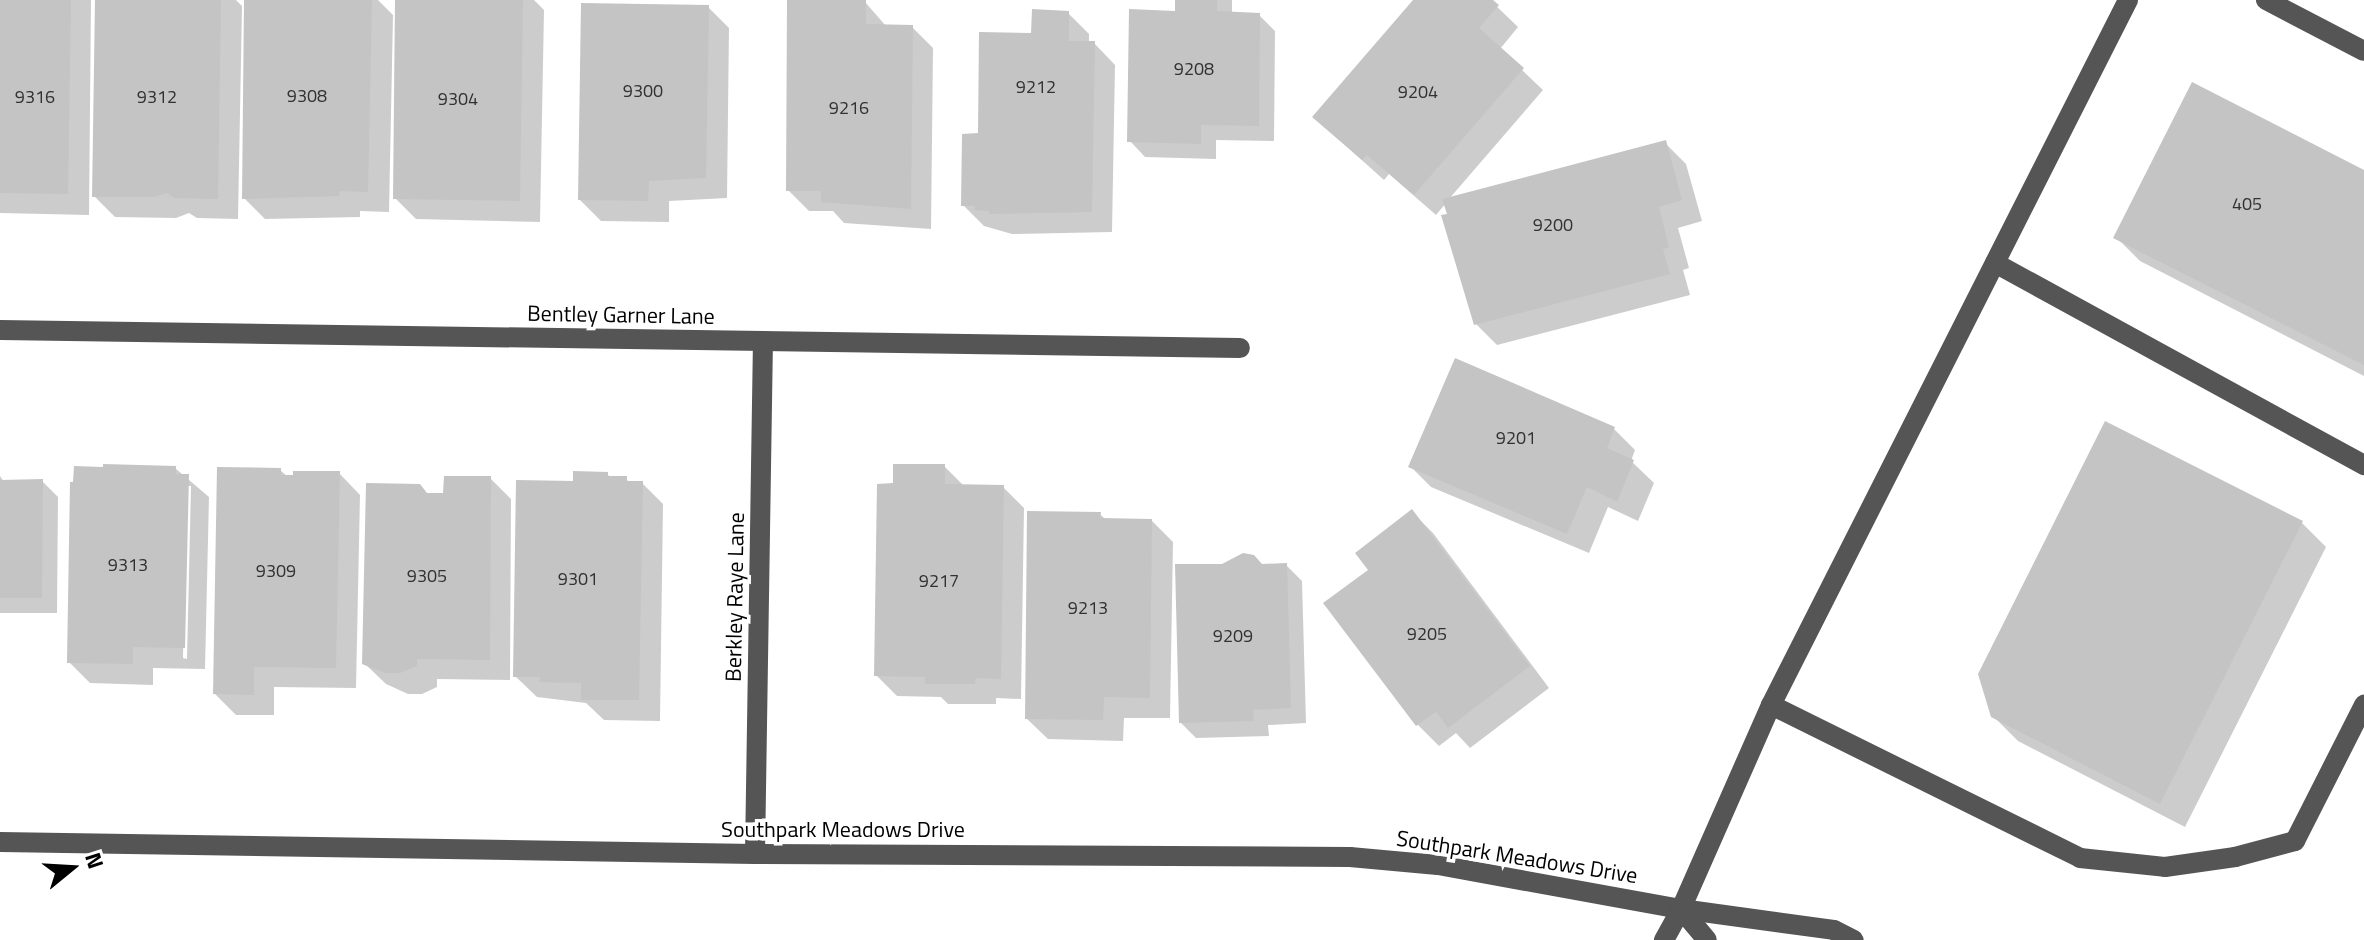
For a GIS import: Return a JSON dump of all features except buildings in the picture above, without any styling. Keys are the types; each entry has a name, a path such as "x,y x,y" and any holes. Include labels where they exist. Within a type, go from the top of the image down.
{"street":[{"path":"1664,940 1681,909 1771,705 2128,0"},
{"path":"2266,0 2364,51"},
{"path":"1995,263 2364,465"},
{"name":"Bentley Garner Lane","path":"0,330 1240,348"},
{"name":"Berkley Raye Lane","path":"755,854 763,341"},
{"path":"1771,705 2080,858 2165,867 2235,857 2295,841 2364,705"},
{"name":"Southpark Meadows Drive","path":"0,842 755,854 1350,857 1438,865 1681,909 1834,930 1854,940"},
{"path":"1681,909 1707,940"}]}
